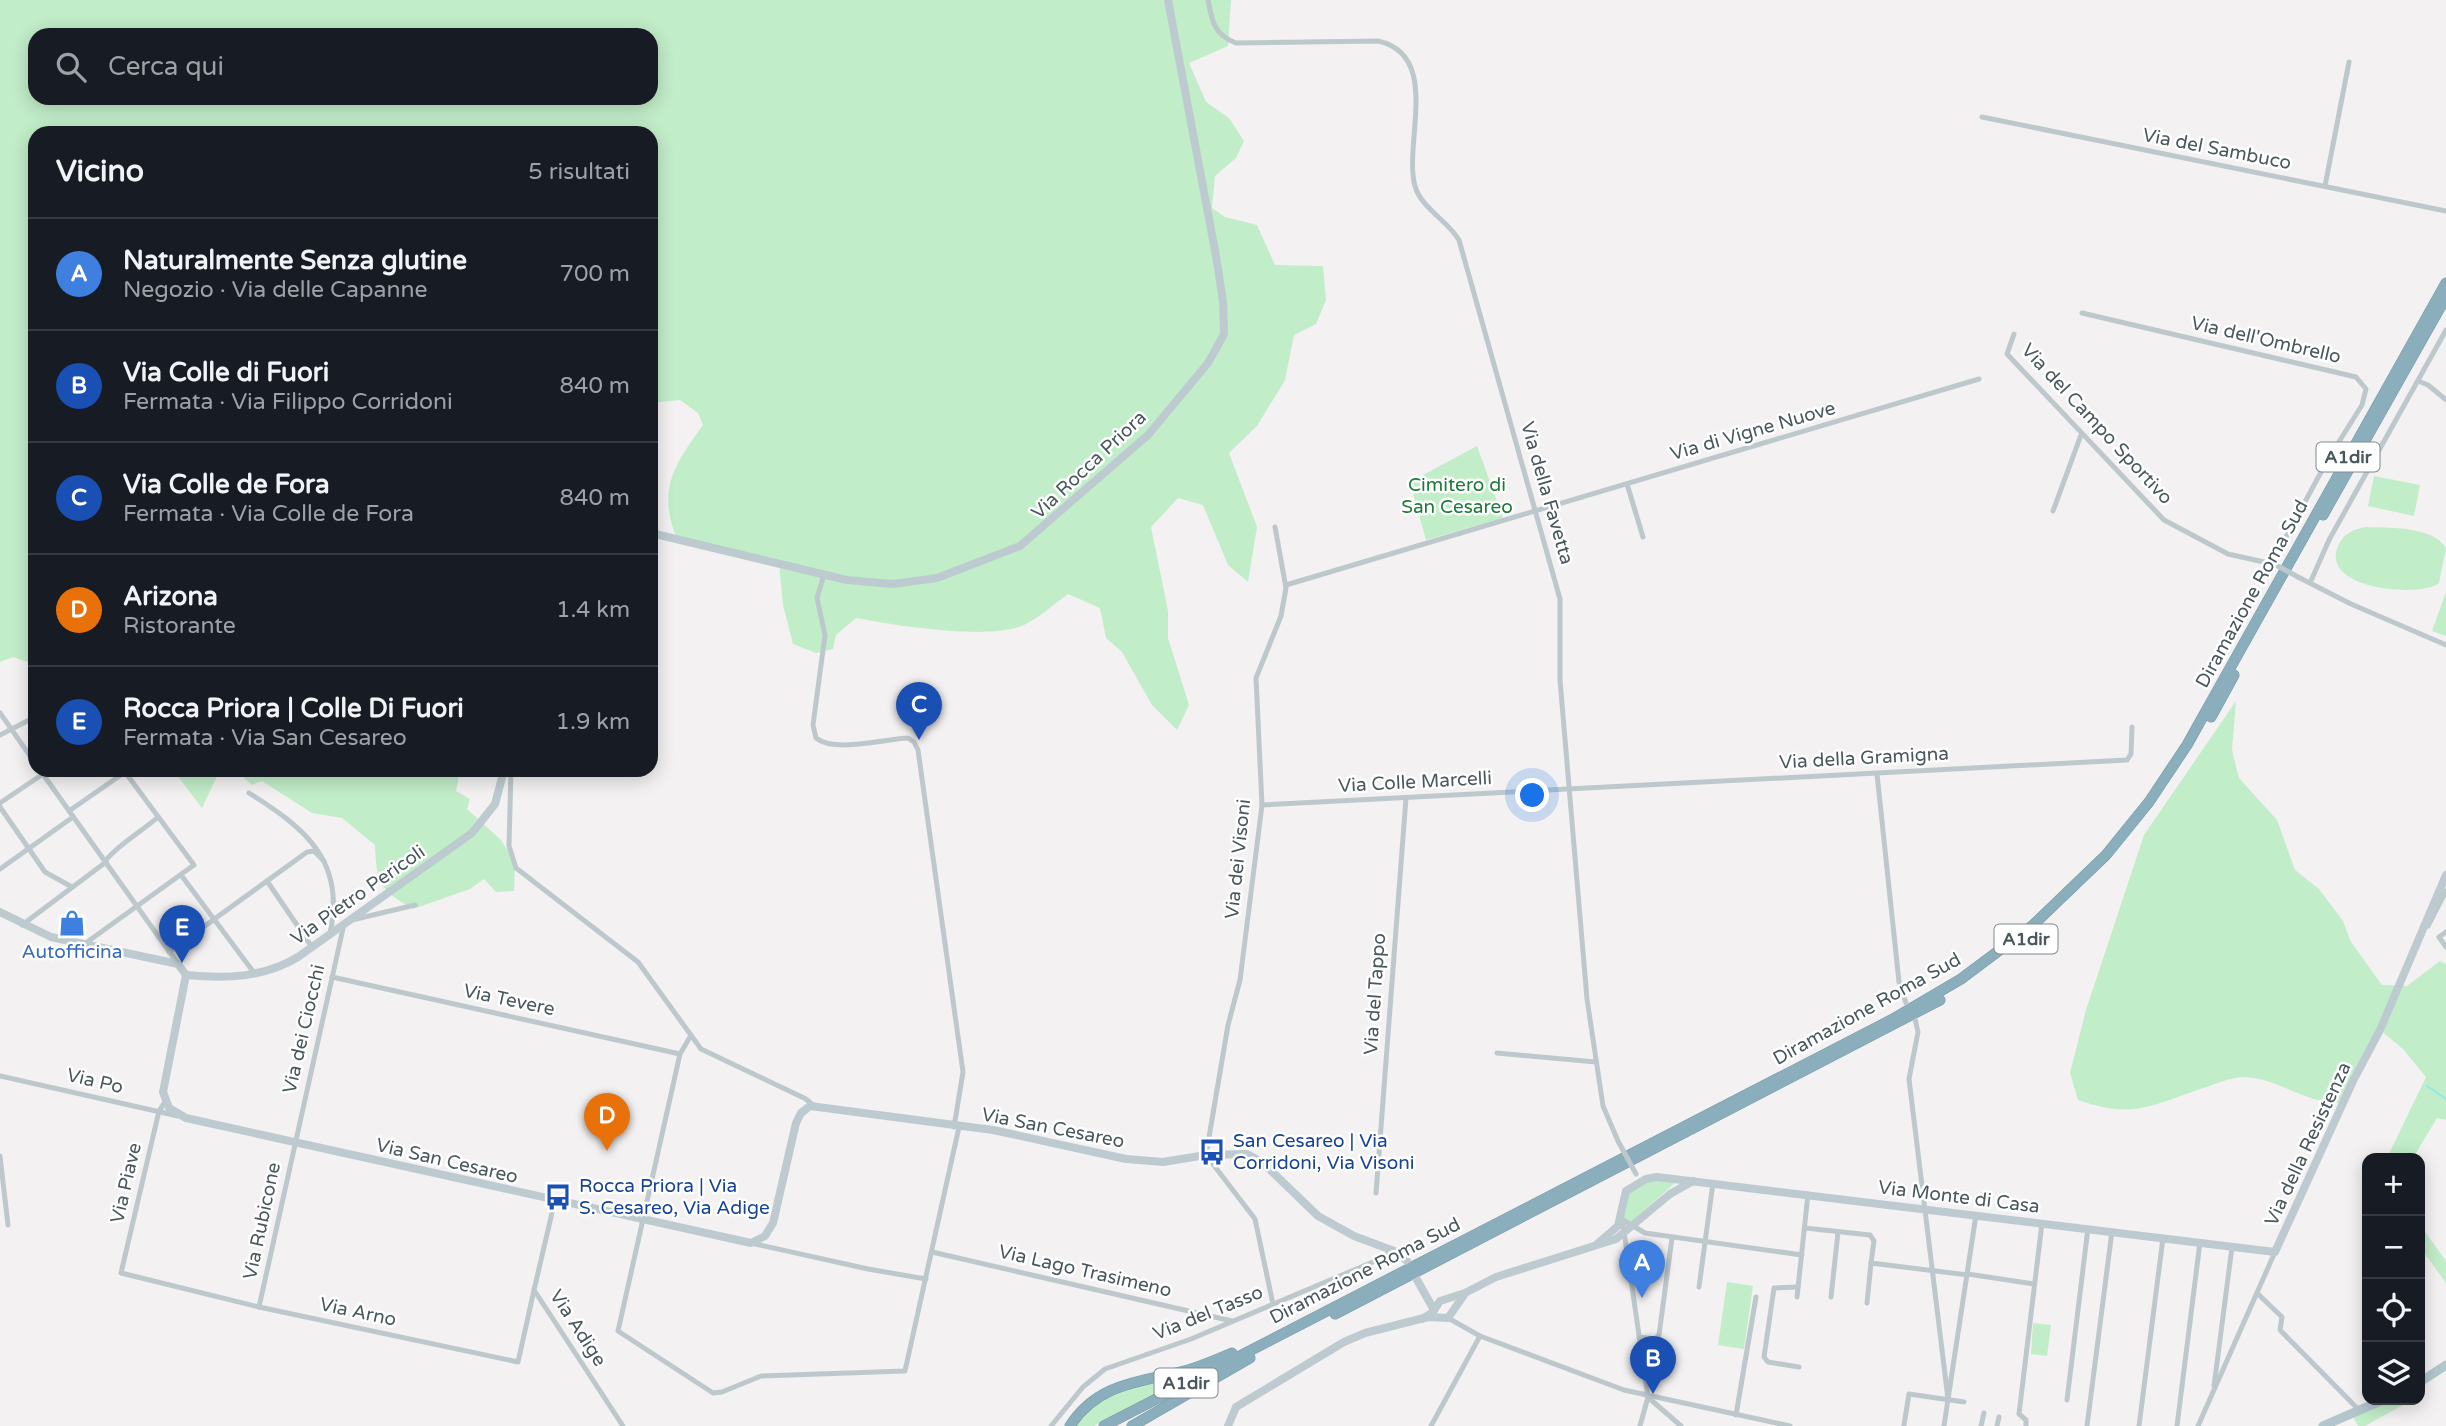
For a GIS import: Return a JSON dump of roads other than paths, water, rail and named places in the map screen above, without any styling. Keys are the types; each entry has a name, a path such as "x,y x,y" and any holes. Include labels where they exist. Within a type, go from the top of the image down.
{"highway":[{"name":"Diramazione Roma Sud","path":"1104,1426 1902,1014 1981,966 2044,916 2106,855 2177,761 2446,283"},
{"name":"Diramazione Roma Sud","path":"1183,1395 1273,1345 1915,1015 1985,971 2045,924 2120,848 2182,765 2446,297"},
{"path":"1070,1426 1086,1406 1110,1389 1187,1370 1269,1341"},
{"path":"1144,1426 1183,1395"},
{"name":"A1dir","path":"1132,1426 1183,1395"}],"main road":[{"path":"2425,1379 2446,1365"},
{"path":"2323,1426 2371,1405"}],"street":[{"name":"Via Rocca Priora","path":"658,535 824,575 892,584 937,578 1007,554 1037,534 1148,435 1216,349 1224,334 1223,301 1168,0"},
{"name":"Via della Favetta","path":"1208,0 1215,29 1222,37 1236,43 1378,41 1394,46 1402,54 1411,72 1417,98 1414,185 1423,202 1448,225 1459,240 1561,604 1560,680 1596,1062 1604,1110 1638,1178"},
{"path":"2325,187 2349,62"},
{"name":"Via del Sambuco","path":"1982,117 2446,211"},
{"name":"Via dell'Ombrello","path":"2082,313 2356,377 2364,383 2366,394 2362,405 2327,461 2274,564"},
{"path":"2311,583 2329,540 2446,330"},
{"name":"Via del Campo Sportivo","path":"2014,334 2007,354 2081,435 2170,524 2228,554 2274,564 2446,645"},
{"name":"Via di Vigne Nuove","path":"1286,585 1979,379"},
{"path":"2418,381 2428,385 2445,399"},
{"path":"2053,511 2081,435"},
{"path":"1627,484 1643,537"},
{"name":"Via dei Visoni","path":"1206,1155 1228,1025 1240,980 1262,805 1256,678 1281,615 1286,585 1275,527"},
{"path":"690,1037 680,1054 618,1331 713,1393 761,1376 905,1371 932,1252 956,1127 963,1072 917,748 908,738 848,744 821,742 815,736 813,722 825,635 817,598 824,575"},
{"path":"0,713 28,753"},
{"path":"0,735 28,722"},
{"name":"Via della Gramigna","path":"1569,790 2127,760 2131,754 2132,727"},
{"path":"1877,774 1899,982 1906,1003"},
{"path":"35,777 0,805 44,872 72,887"},
{"path":"45,777 186,975 164,1082 165,1102"},
{"path":"0,869 118,777"},
{"path":"83,945 194,865 130,777"},
{"name":"Via Pietro Pericoli","path":"186,975 222,978 255,974 285,964 313,947 344,922 475,830 497,800 503,777"},
{"path":"512,777 509,846 516,868 638,962 690,1037 708,1054 806,1099 814,1106 801,1113 796,1123 771,1228 765,1236 751,1243"},
{"name":"Via Colle Marcelli","path":"1262,805 1569,790"},
{"path":"249,793 293,824 314,843 324,861 335,895 330,933"},
{"name":"Via del Tappo","path":"1376,1193 1406,798"},
{"path":"22,925 105,861 128,837 144,830 158,817"},
{"path":"169,952 309,851 314,851 324,861"},
{"path":"181,874 255,974"},
{"name":"Via della Resistenza","path":"2198,1426 2353,1081 2380,1030 2446,875"},
{"path":"267,881 313,947"},
{"path":"2422,928 2427,928 2446,891"},
{"path":"344,922 415,905"},
{"path":"0,912 51,937 178,964"},
{"name":"Via dei Ciocchi","path":"295,1143 344,922"},
{"path":"2446,932 2437,935 2446,947"},
{"name":"Via Tevere","path":"332,978 680,1054"},
{"path":"1915,1019 1918,1036 1909,1079 1948,1399"},
{"path":"1497,1053 1596,1062"},
{"name":"Via Po","path":"0,1076 183,1117"},
{"name":"Via San Cesareo","path":"165,1102 183,1117 751,1243"},
{"name":"Via Piave","path":"121,1273 159,1111 165,1102"},
{"name":"Via San Cesareo","path":"814,1106 993,1130 1126,1159 1163,1162 1239,1153 1255,1157 1318,1216 1354,1236 1393,1251 1407,1261"},
{"name":"Via Rubicone","path":"259,1307 295,1143"},
{"path":"1206,1155 1255,1219 1273,1304"},
{"path":"0,1156 8,1225"},
{"path":"1608,1239 1622,1217 1623,1195 1638,1178"},
{"name":"Via Monte di Casa","path":"1638,1178 1679,1179 2276,1252"},
{"path":"1670,1194 1679,1179"},
{"path":"1436,1314 1442,1301 1465,1293 1500,1275 1597,1244 1627,1230 1670,1194 1696,1181"},
{"path":"1699,1287 1713,1183"},
{"path":"1797,1297 1808,1194"},
{"name":"Via Adige","path":"555,1200 534,1290 623,1426"},
{"path":"1944,1426 1976,1215"},
{"path":"1622,1217 1627,1230 1626,1248 1648,1397 1640,1426"},
{"path":"2026,1426 2026,1420 2019,1414 2042,1223"},
{"path":"1805,1228 1872,1236 1867,1303"},
{"path":"2067,1400 2088,1228"},
{"path":"1627,1230 1705,1244 1802,1255"},
{"path":"2087,1426 2112,1231"},
{"path":"1830,1297 1838,1232"},
{"path":"1639,1337 1655,1339 1659,1335 1672,1238"},
{"path":"2139,1426 2163,1238"},
{"path":"1608,1239 1626,1248"},
{"path":"2177,1426 2200,1242"},
{"path":"751,1243 926,1279"},
{"path":"2213,1394 2232,1247"},
{"name":"Via del Tasso","path":"1051,1426 1083,1387 1104,1370 1187,1341 1382,1259 1393,1251"},
{"name":"Via Lago Trasimeno","path":"932,1252 1232,1321"},
{"path":"1871,1263 2034,1284"},
{"name":"Via Arno","path":"121,1273 259,1307 518,1362 534,1290"},
{"path":"1416,1278 1436,1314"},
{"path":"1798,1287 1774,1288 1764,1357 1768,1362 1798,1367"},
{"path":"1450,1314 1465,1293"},
{"path":"2258,1294 2282,1317 2280,1330 2359,1410"},
{"path":"1426,1296 1450,1303 1450,1314"},
{"path":"1736,1415 1756,1297"},
{"path":"1228,1426 1236,1407 1324,1352 1365,1333 1436,1314 1450,1314 1480,1336 1648,1397 1790,1426"},
{"path":"1431,1426 1480,1336"},
{"path":"1904,1425 1909,1394 1964,1402"},
{"path":"1648,1397 1681,1426"},
{"path":"1982,1426 1983,1413"},
{"path":"1997,1426 1999,1418"}],"waterway":[{"path":"2427,1086 2446,1099"}],"place":[{"name":"Via Colle de Fora","path":"919,740"},
{"name":"Autofficina","path":"72,923"},
{"name":"Rocca Priora | Colle Di Fuori","path":"182,963"},
{"name":"Arizona","path":"607,1151"},
{"name":"San Cesareo | Via Corridoni, Via Visoni","path":"1212,1152"},
{"name":"Rocca Priora | Via S. Cesareo, Via Adige","path":"558,1197"},
{"name":"Naturalmente Senza glutine","path":"1642,1298"},
{"name":"Via Colle di Fuori","path":"1653,1394"}],"park label":[{"name":"Cimitero di San Cesareo","path":"1457,496"}]}
